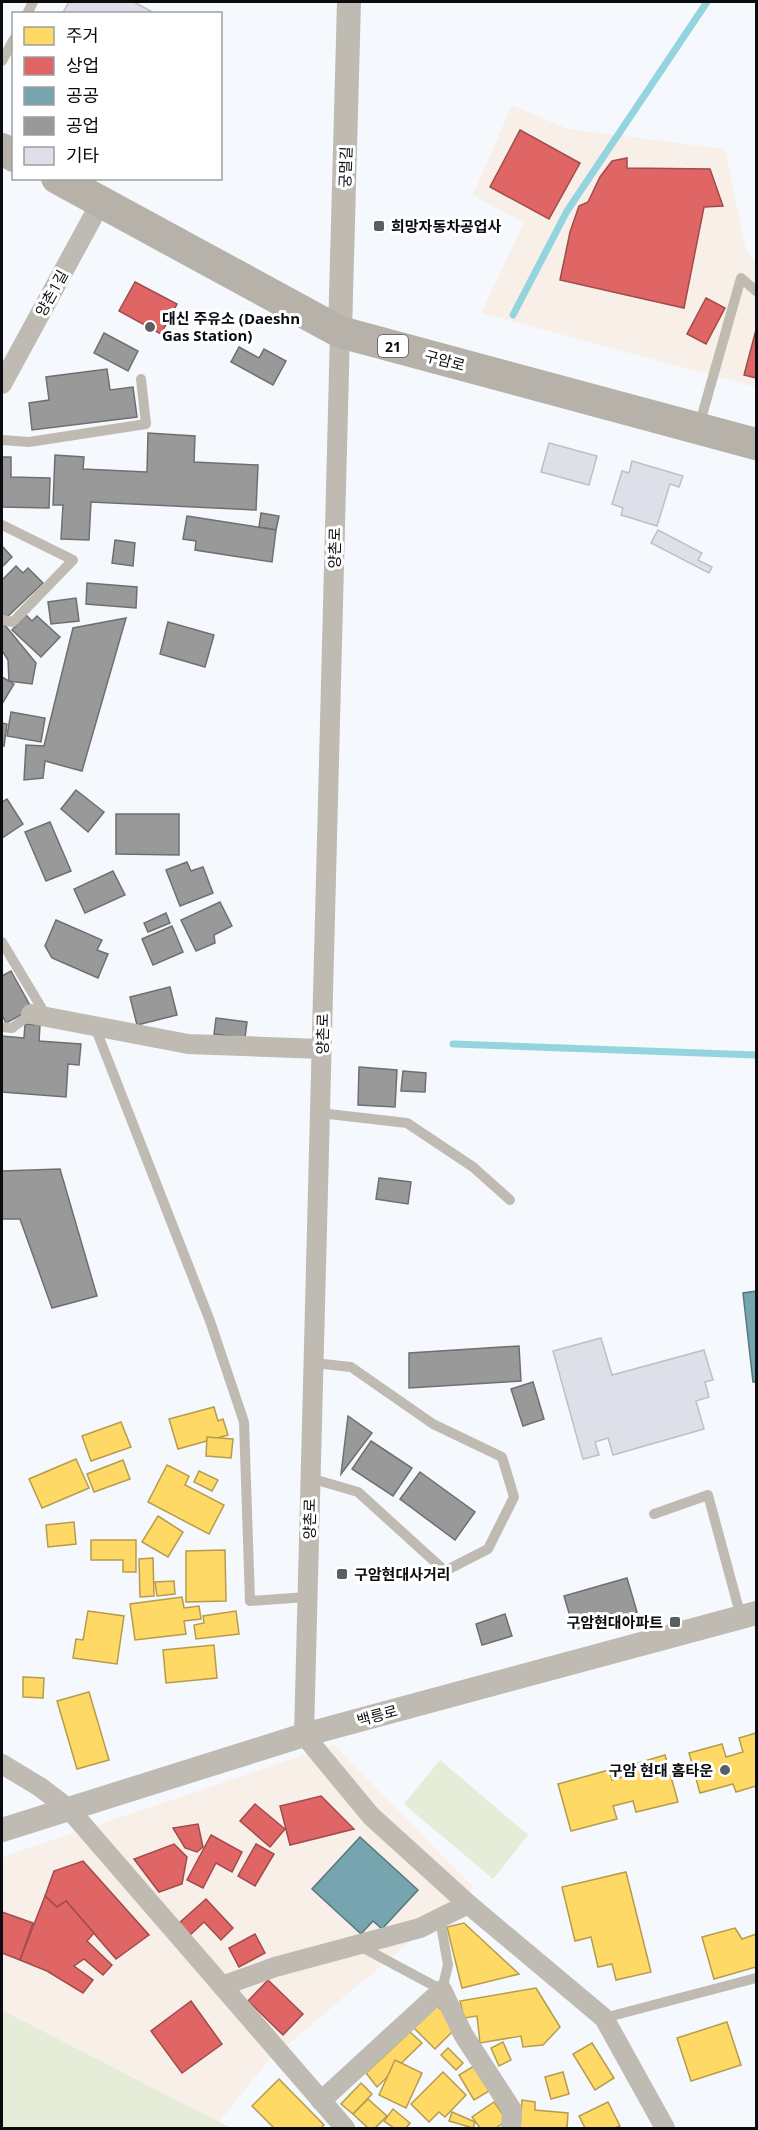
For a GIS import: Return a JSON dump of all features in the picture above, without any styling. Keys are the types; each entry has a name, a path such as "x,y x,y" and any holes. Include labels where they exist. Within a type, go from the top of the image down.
{"main road":[{"name":"구암로","path":"61,180 340,332 756,444"}],"street":[{"name":"궁멀길","path":"340,332 349,2"},
{"name":"양촌1길","path":"2,384 101,202"},
{"name":"양촌로","path":"304,1735 340,332"},
{"path":"31,1014 188,1044 321,1049"},
{"name":"백릉로","path":"2,1830 304,1735 749,1616"},
{"path":"304,1735 371,1816 468,1904 604,2018 665,2128"},
{"path":"2,1764 40,1787 69,1809 345,2128"},
{"path":"222,1986 275,1967 420,1928 468,1904"},
{"path":"321,2101 442,1990 463,2034 512,2110 511,2128"}],"lane":[{"path":"2,61 12,43"},
{"path":"699,428 741,278 756,291"},
{"path":"2,440 29,442 146,424 141,379"},
{"path":"2,525 73,560 13,622 2,620"},
{"path":"2,942 41,1007 12,1028 2,1028"},
{"path":"95,1027 210,1321 244,1422 250,1601 308,1597"},
{"path":"320,1113 407,1123 473,1167 510,1200"},
{"path":"310,1478 358,1492 445,1571 488,1549 514,1497 502,1458 433,1424 351,1367 314,1363"},
{"path":"654,1515 708,1495 749,1616"},
{"path":"358,1945 442,1990 448,1965 440,1919"},
{"path":"604,2018 756,1978"}],"shaded area":[{"path":"512,105 568,129 725,149 746,251 756,262 756,387 481,313 524,223 473,195"},
{"path":"334,1745 474,1888 268,2061 219,2122 2,2010 2,1857"}],"green space":[{"path":"440,1760 528,1835 493,1879 404,1804"},
{"path":"2,2010 219,2122 231,2128 2,2128"}],"building: 주거":[{"path":"214,1407 218,1421 223,1419 228,1435 178,1449 169,1419"},
{"path":"121,1422 131,1447 91,1461 82,1436"},
{"path":"207,1437 233,1439 231,1458 206,1456"},
{"path":"76,1459 89,1488 42,1508 29,1479"},
{"path":"123,1460 130,1479 94,1492 87,1474"},
{"path":"167,1465 189,1476 185,1485 224,1505 209,1534 148,1502"},
{"path":"199,1471 218,1480 212,1491 194,1482"},
{"path":"158,1516 183,1532 168,1557 142,1542"},
{"path":"74,1522 76,1544 48,1547 46,1525"},
{"path":"91,1540 136,1540 136,1572 123,1572 123,1560 91,1560"},
{"path":"225,1550 226,1601 186,1602 186,1551"},
{"path":"153,1558 154,1596 140,1597 139,1559"},
{"path":"174,1581 175,1594 157,1596 155,1582"},
{"path":"182,1597 184,1608 199,1606 201,1619 184,1621 186,1634 135,1640 130,1604"},
{"path":"88,1611 124,1616 117,1664 73,1658 76,1639 83,1640"},
{"path":"236,1611 239,1634 196,1639 194,1625 204,1623 203,1616"},
{"path":"214,1645 217,1678 166,1683 163,1650"},
{"path":"23,1677 44,1678 43,1698 23,1697"},
{"path":"89,1692 109,1760 77,1769 57,1701"},
{"name":"구암 현대 홈타운","path":"756,1733 756,1786 736,1792 733,1784 700,1793 689,1753 722,1744 726,1757 743,1752 739,1738"},
{"path":"665,1755 678,1802 636,1812 633,1801 613,1806 617,1819 571,1831 558,1784 609,1770 612,1780 633,1774 631,1765"},
{"path":"626,1872 651,1972 616,1980 612,1964 598,1967 591,1937 575,1941 562,1887"},
{"path":"464,1923 519,1974 462,1988 447,1927"},
{"path":"735,1928 742,1939 756,1934 756,1967 714,1979 702,1937"},
{"path":"536,1988 560,2027 543,2045 523,2047 521,2036 480,2043 477,2016 464,2018 460,2001"},
{"path":"437,2006 458,2026 435,2049 414,2028"},
{"path":"727,2022 741,2065 691,2081 677,2038"},
{"path":"410,2032 422,2043 377,2087 366,2073"},
{"path":"503,2042 511,2060 499,2066 491,2048"},
{"path":"592,2043 614,2078 595,2090 573,2054"},
{"path":"448,2048 463,2063 456,2070 441,2055"},
{"path":"395,2060 422,2073 406,2108 379,2095"},
{"path":"474,2066 489,2091 474,2100 459,2075"},
{"path":"443,2072 466,2095 445,2117 439,2112 429,2122 411,2104"},
{"path":"563,2072 569,2094 551,2099 545,2077"},
{"path":"279,2079 324,2125 321,2128 274,2128 252,2106"},
{"path":"361,2083 372,2094 353,2114 341,2104"},
{"path":"368,2099 387,2116 375,2128 368,2128 353,2114"},
{"path":"522,2100 535,2102 535,2110 568,2113 567,2128 520,2128"},
{"path":"494,2102 507,2120 496,2128 480,2128 472,2117"},
{"path":"608,2102 620,2126 585,2128 579,2116"},
{"path":"393,2109 410,2123 406,2128 394,2128 384,2121"},
{"path":"452,2112 475,2122 473,2128 449,2121"}],"building: 상업":[{"path":"520,130 580,163 549,219 490,187"},
{"path":"627,158 627,168 710,169 723,206 704,207 684,308 560,280 570,232 579,206 588,202 600,177 612,161"},
{"path":"135,282 177,304 161,334 119,311"},
{"path":"706,298 725,308 706,344 687,334"},
{"path":"756,330 756,378 744,375"},
{"path":"321,1796 354,1829 290,1845 280,1806"},
{"path":"255,1804 285,1829 270,1847 240,1821"},
{"path":"198,1824 203,1847 197,1852 185,1848 173,1828"},
{"path":"211,1835 242,1852 232,1872 216,1863 203,1888 187,1880"},
{"path":"174,1844 187,1857 182,1884 159,1892 134,1859"},
{"path":"256,1844 274,1854 255,1886 238,1876"},
{"path":"83,1861 149,1935 116,1959 66,1901 57,1907 45,1896 54,1871"},
{"path":"45,1896 57,1907 66,1901 94,1933 87,1941 112,1965 103,1975 84,1959 74,1966 93,1980 83,1993 47,1971 20,1960"},
{"path":"206,1899 233,1928 221,1940 204,1922 189,1936 178,1924"},
{"path":"2,1912 33,1923 20,1960 2,1953"},
{"path":"255,1934 265,1953 239,1967 229,1948"},
{"path":"268,1980 303,2014 283,2035 248,2001"},
{"path":"191,2001 222,2044 182,2073 151,2031"}],"building: 공공":[{"path":"756,1291 756,1382 753,1382 743,1293"},
{"path":"360,1837 418,1890 382,1929 373,1921 361,1934 312,1889"}],"building: 공업":[{"path":"104,333 138,351 128,371 94,353"},
{"path":"239,347 259,358 264,349 286,361 273,385 231,362"},
{"path":"107,369 110,390 133,387 137,417 32,430 29,403 49,400 46,377"},
{"path":"148,433 195,436 194,462 258,465 256,510 91,502 89,540 61,539 63,505 53,505 55,455 84,457 83,469 147,472"},
{"path":"2,457 11,457 11,477 50,478 49,508 2,507"},
{"path":"261,513 279,516 276,530 259,527"},
{"path":"187,516 276,530 272,562 195,550 196,541 183,539"},
{"path":"115,540 135,543 133,566 112,563"},
{"path":"2,546 12,557 2,567"},
{"path":"16,566 23,573 28,568 43,583 5,619 2,615 2,580"},
{"path":"87,583 137,587 136,608 86,604"},
{"path":"76,598 79,621 51,624 48,602"},
{"path":"26,615 32,621 37,616 60,637 41,657 12,630"},
{"path":"126,618 82,771 45,761 43,778 24,780 26,745 44,746 73,628"},
{"path":"168,622 214,635 205,667 160,654"},
{"path":"4,624 36,663 32,684 9,681 8,660 3,652 2,654 2,626"},
{"path":"2,677 14,684 2,704"},
{"path":"11,712 45,718 41,742 7,736"},
{"path":"2,723 7,724 4,746 2,745"},
{"path":"76,790 104,812 88,832 61,809"},
{"path":"7,799 23,824 2,838 2,802"},
{"path":"116,814 179,814 179,855 116,854"},
{"path":"50,822 71,871 46,881 25,832"},
{"path":"187,862 191,871 203,867 213,893 180,906 166,870"},
{"path":"113,871 125,895 85,913 74,889"},
{"path":"220,902 232,926 214,935 215,943 196,951 181,920"},
{"path":"166,913 170,923 148,932 144,923"},
{"path":"56,920 102,940 97,950 108,954 98,978 52,958 45,946"},
{"path":"172,926 183,952 153,965 142,939"},
{"path":"11,971 32,1009 6,1023 2,1015 2,976"},
{"path":"170,987 177,1015 137,1025 130,997"},
{"path":"216,1018 247,1022 245,1038 214,1034"},
{"path":"25,1024 40,1025 39,1041 81,1044 79,1065 68,1064 66,1097 2,1092 2,1036 24,1038"},
{"path":"359,1067 397,1070 395,1107 358,1105"},
{"path":"403,1071 426,1073 425,1092 401,1091"},
{"path":"60,1169 97,1296 52,1308 20,1219 2,1219 2,1171"},
{"path":"379,1178 411,1182 408,1204 376,1199"},
{"path":"519,1346 521,1381 409,1388 409,1353"},
{"path":"533,1382 544,1419 523,1426 511,1389"},
{"path":"348,1416 372,1433 341,1474"},
{"path":"371,1441 412,1468 393,1496 352,1469"},
{"path":"420,1472 475,1512 455,1540 400,1499"},
{"path":"627,1578 637,1612 574,1630 564,1596"},
{"path":"505,1614 512,1636 482,1645 476,1624"}],"building: 기타":[{"path":"69,2 134,2 152,12 63,12"},
{"path":"549,443 597,456 589,485 541,472"},
{"path":"632,461 683,476 679,487 670,484 657,526 621,515 623,508 612,504 622,471 629,473"},
{"path":"658,530 702,553 698,560 712,567 709,573 651,543"},
{"path":"601,1338 612,1375 704,1350 713,1380 705,1382 709,1397 696,1401 704,1429 613,1455 608,1438 595,1442 599,1455 583,1459 553,1351"}],"waterway":[{"path":"513,315 567,211 707,2"},
{"path":"453,1044 756,1055"}],"place":[{"name":"희망자동차공업사","path":"379,226"},
{"name":"대신 주유소 (Daeshn Gas Station)","path":"150,327"},
{"name":"구암현대사거리","path":"342,1574"},
{"name":"구암현대아파트","path":"675,1622"},
{"name":"구암 현대 홈타운","path":"725,1770"}]}
